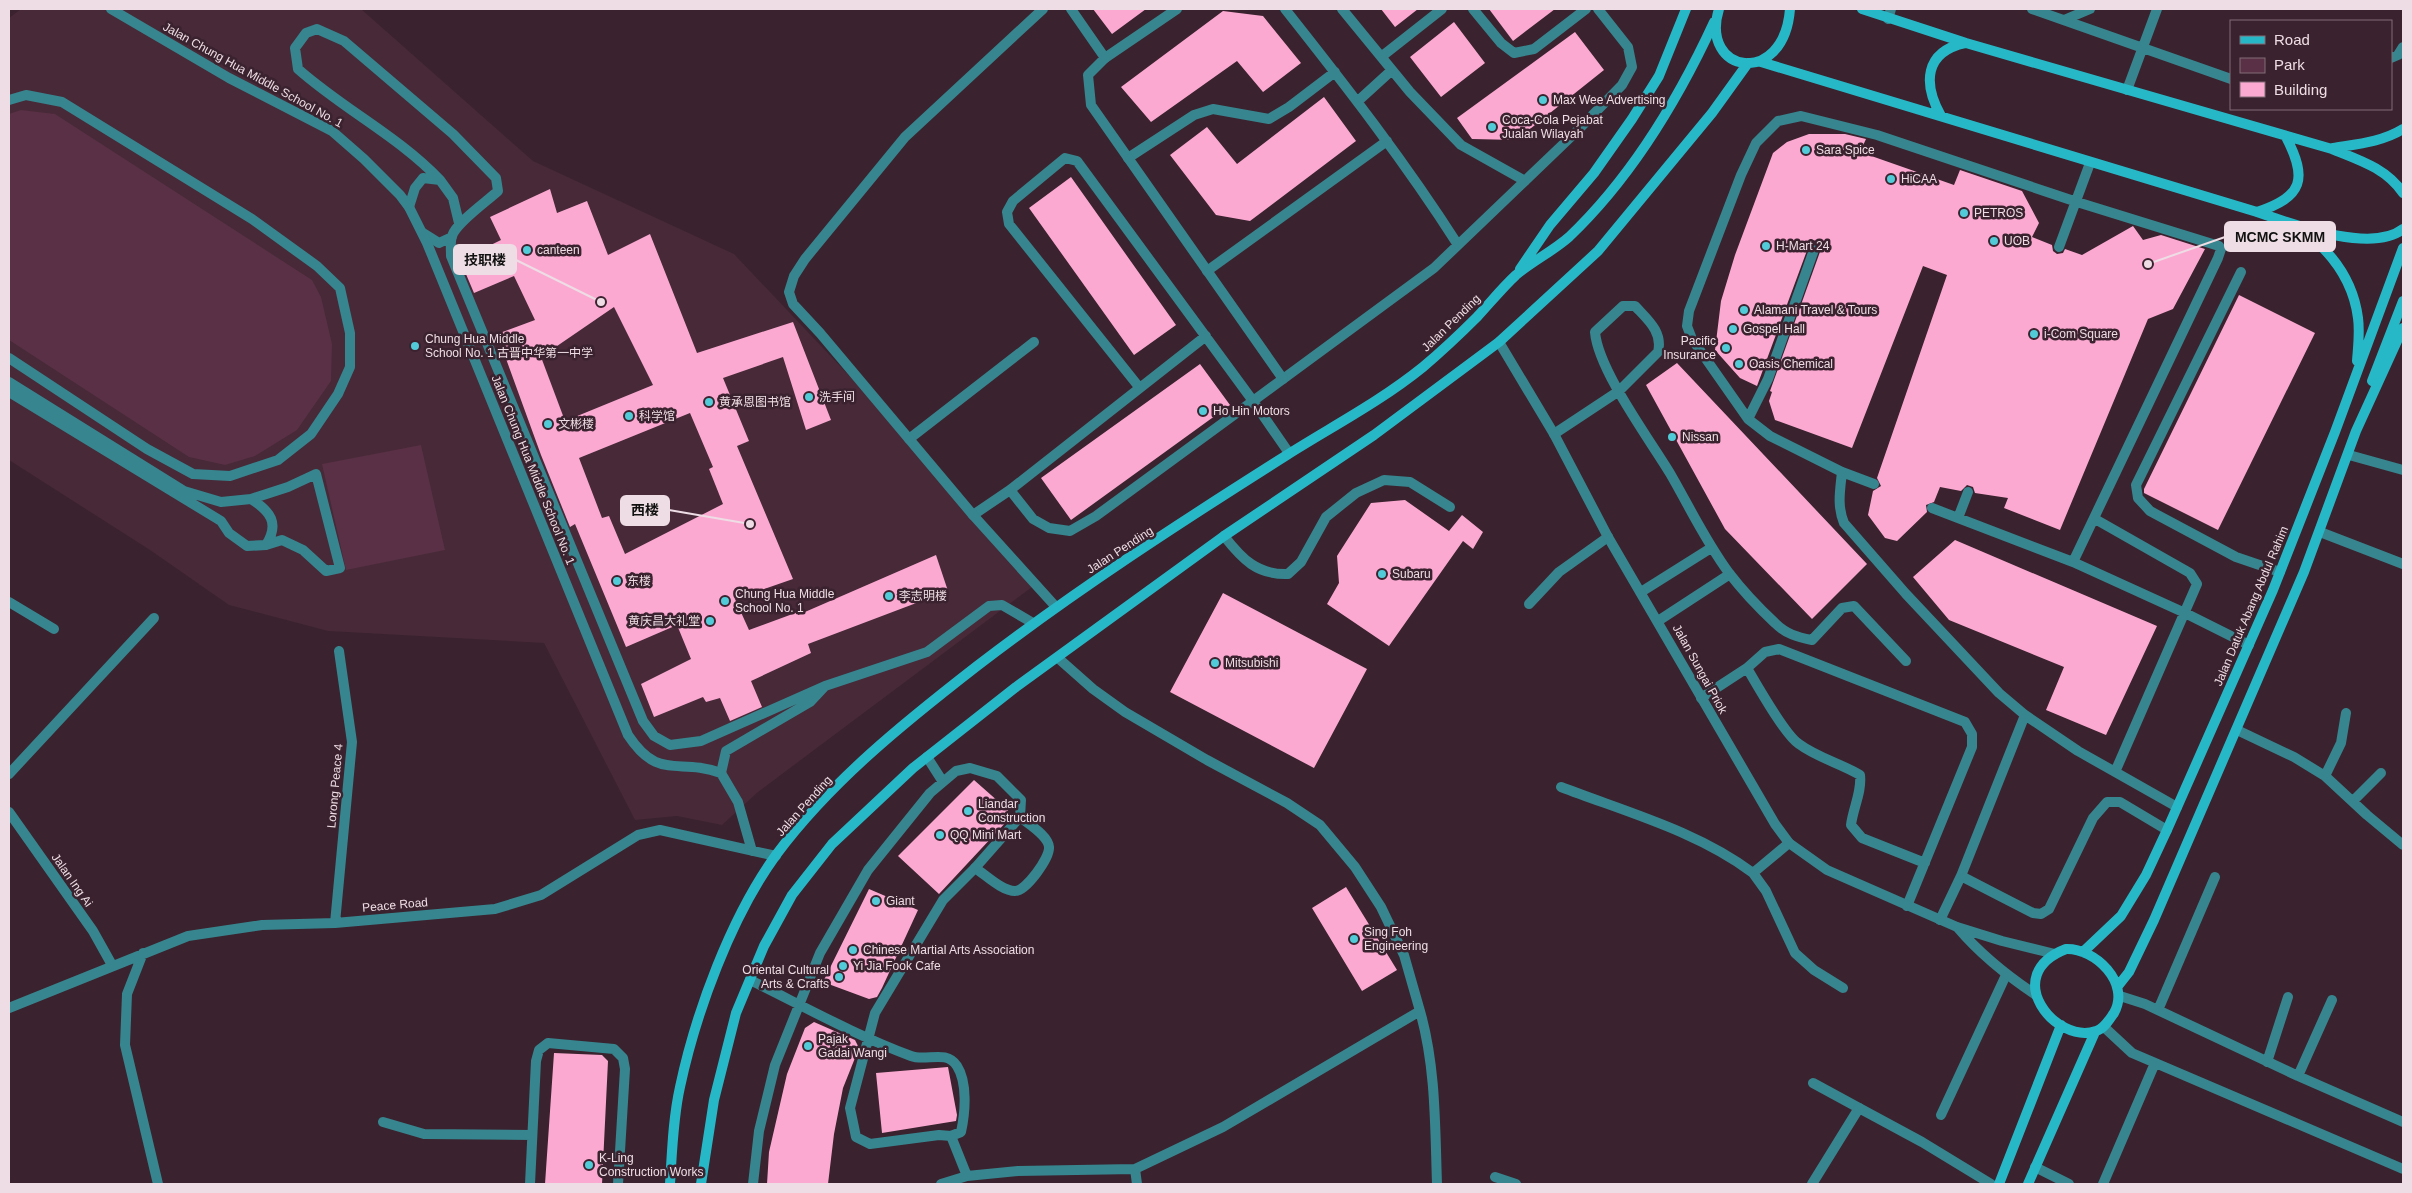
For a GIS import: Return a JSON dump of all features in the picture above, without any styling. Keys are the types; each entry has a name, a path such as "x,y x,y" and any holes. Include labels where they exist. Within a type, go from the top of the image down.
{"street":[{"name":"Jalan Chung Hua Middle School No. 1","path":"110,9 229,78 332,131 364,159 409,207 422,234 628,734 640,753 662,766 705,767 721,773"},
{"path":"1043,9 905,137 804,259 794,276 789,292 793,304 820,333 973,516 1056,607"},
{"path":"1070,9 1105,58"},
{"path":"1177,9 1105,58 1088,76 1090,105 1283,379"},
{"path":"1285,9 1387,140 1422,189 1458,245"},
{"path":"1342,9 1392,70 1460,145 1525,181"},
{"path":"1381,57 1442,9"},
{"path":"1473,9 1501,43 1514,53 1534,49 1586,9"},
{"path":"1010,490 1032,519 1049,528 1070,531 1096,516 1434,268 1622,85 1632,67 1628,47 1598,9"},
{"path":"1515,276 1550,225 1594,173 1632,119 1659,76 1686,9"},
{"name":"Jalan Pending","path":"670,1184 679,1090 701,1009 722,956 753,894 776,856 827,796 902,724 1033,623 1290,453 1358,414 1423,366 1476,318 1515,276 1567,238 1604,198 1642,150 1679,94 1719,9"},
{"path":"1760,62 1774,53 1783,40 1790,21 1790,9"},
{"path":"1862,9 1890,14 1966,43 2332,149 2375,167 2393,179 2403,193"},
{"path":"2032,9 2230,79"},
{"path":"2064,20 2090,9"},
{"path":"2127,90 2157,9"},
{"path":"1714,22 1720,46 1738,62 1760,62 2257,212 2297,226 2362,239 2396,235 2403,229"},
{"path":"459,223 453,198 440,180 397,141 323,91 298,68 295,48 306,34 317,29 344,41 453,134 496,178 498,191 474,213 459,223 452,237 451,256 643,721 654,736 670,745 701,741 825,686 927,652 990,606 1002,605 1033,623"},
{"path":"1942,116 1932,100 1930,73 1940,54 1950,46 1966,43"},
{"path":"2392,58 2398,55 2403,47"},
{"path":"700,1184 714,1100 736,1013 764,946 792,895 832,844 927,757 1016,688 1224,536 1374,435 1499,342 1598,251 1712,113 1748,63"},
{"path":"1358,101 1392,70"},
{"path":"1128,158 1194,115 1213,109 1268,119 1289,107 1335,72"},
{"path":"9,100 26,95 62,102 252,219 317,266 340,288 350,333 350,367 338,394 311,434 278,460 230,476 193,474 147,449 9,358"},
{"path":"1874,484 1842,472 1770,436 1748,419 1692,339 1687,326 1689,311 1741,175 1756,143 1778,121 1801,116 1877,135 2077,202 2219,246 2221,249 2095,519 2073,562"},
{"path":"2332,149 2393,136 2403,130"},
{"path":"2257,212 2278,205 2290,197 2299,180 2300,168 2286,137"},
{"path":"1208,271 1387,140"},
{"path":"1139,388 1009,224 1007,212 1013,201 1065,158 1077,161 1254,401 1290,453"},
{"path":"2059,247 2090,163"},
{"path":"409,207 415,188 423,178 440,180"},
{"path":"2297,226 2322,244 2345,274 2358,318 2357,370"},
{"path":"422,234 439,243 452,237"},
{"path":"1748,419 1768,378 1816,247"},
{"name":"Jalan Datuk Abang Abdul Rahim","path":"2083,952 2121,916 2146,875 2167,830 2280,572 2335,432 2403,248"},
{"path":"2241,272 2136,485 2138,498 2150,511 2236,557 2280,572"},
{"path":"2028,1184 2100,1029 2116,1009 2119,991 2154,920 2237,730 2320,532 2403,300"},
{"path":"1554,434 1619,391 1658,352 1660,344 1657,330 1635,306 1623,306 1595,332 1596,345 1619,391 1671,475 1711,548 1730,574 1775,623 1788,634 1812,640 1842,608 1854,606 1906,661"},
{"path":"2356,431 2403,328"},
{"path":"973,516 1010,490 1206,336"},
{"path":"909,439 1034,342"},
{"name":"Jalan Sungai Priok","path":"1499,342 1554,434 1608,536 1701,698 1775,824 1789,843 1827,870 1940,920 2002,941 2055,954"},
{"path":"9,382 184,491 221,502 251,499 288,487 316,474 340,568 326,571 303,550 282,540 266,545 247,546 229,533 221,521 9,392"},
{"path":"2349,454 2403,470"},
{"path":"1842,472 1839,501 1844,523 1906,594 1999,693 2024,715 2115,772 2177,807"},
{"path":"1224,536 1243,560 1252,566 1275,574 1288,574 1300,562 1326,517 1356,493 1384,480 1410,482 1450,507"},
{"path":"1958,518 1968,492"},
{"path":"251,499 263,506 273,520 272,535 266,545"},
{"path":"225,527 224,509 231,501"},
{"path":"1932,508 2073,562 2185,613 2249,645"},
{"path":"2095,519 2190,573 2197,584 2115,772"},
{"path":"2320,532 2403,564"},
{"path":"1529,604 1559,572 1608,536"},
{"path":"1641,592 1711,548"},
{"path":"1658,621 1730,574"},
{"path":"9,602 54,629"},
{"path":"9,774 154,618"},
{"path":"1701,698 1747,668 1765,652 1779,649 1965,722 1972,734 1972,747 1907,906"},
{"name":"Lorong Peace 4","path":"334,923 352,742 340,651"},
{"path":"1058,658 1093,689 1125,712 1199,756 1287,803 1320,825 1355,867 1381,907 1404,955 1427,1036 1435,1112 1437,1184"},
{"path":"1747,668 1796,743 1824,760 1849,768 1860,775 1862,785 1853,809 1851,825 1862,838 1925,863"},
{"path":"752,851 738,802 721,773 726,751 810,702 825,686"},
{"path":"2325,776 2341,742 2346,713"},
{"path":"1940,920 1962,876 2024,715"},
{"path":"2237,730 2294,757 2325,776 2403,844"},
{"path":"927,757 943,782"},
{"path":"750,980 798,1003 867,1040 918,1059 934,1056 947,1058 957,1066 965,1094 965,1114 961,1132 951,1136 939,1135 870,1144 856,1137 850,1108 867,1040 875,1013 943,900 975,868 1020,817 1021,800 997,776 970,768 956,771 930,792 868,870 820,953 798,1003 775,1065 759,1131 753,1184"},
{"path":"2353,801 2381,773"},
{"path":"1561,787 1703,841 1736,860 1753,873 1766,890 1795,954 1814,970 1843,988"},
{"path":"1962,876 2033,913 2041,914 2049,909 2093,818 2107,802 2120,802 2167,830"},
{"name":"Jalan Ing Ai","path":"9,812 93,931 112,965"},
{"path":"975,868 1006,889 1016,891 1023,889 1046,860 1049,847 1045,838 1020,817"},
{"name":"Peace Road","path":"9,1008 188,936 262,925 334,923 494,909 541,895 638,835 660,830 776,856"},
{"path":"1753,873 1789,843"},
{"path":"2158,1010 2215,877"},
{"path":"1957,927 1979,952 2006,975 2036,995"},
{"path":"2403,1122 2267,1062 2119,991 2112,975 2099,962 2083,952 2075,949 2055,954 2044,961 2037,972 2034,983 2036,995 2045,1010 2060,1025 2074,1031 2100,1029 2132,1053 2403,1169"},
{"path":"143,953 127,994 125,1044 158,1184"},
{"path":"1941,1114 2006,975"},
{"path":"2267,1062 2288,997"},
{"path":"2298,1076 2332,1000"},
{"path":"945,1184 967,1176 1018,1171 1134,1169 1223,1127 1420,1011"},
{"path":"1999,1184 2060,1025"},
{"path":"530,1184 539,1050 548,1043 614,1049 623,1058 625,1069 618,1184"},
{"path":"2103,1184 2156,1063"},
{"path":"1813,1083 1922,1142 1991,1184"},
{"path":"1812,1184 1859,1108"},
{"path":"382,1122 424,1134 532,1135"},
{"path":"951,1136 967,1176"},
{"path":"2036,1167 2069,1184"},
{"path":"1134,1169 1137,1184"},
{"path":"1495,1177 1516,1184"}],"shaded area":[{"name":"Chung Hua Middle School No. 1 古晋中华第一中学","path":"21,9 361,9 533,161 734,254 909,439 1036,584 758,792 722,825 677,816 635,820 544,643 328,631 229,605 150,550 9,460 9,18"}],"green space":[{"path":"21,110 55,114 312,280 321,297 332,344 331,381 297,430 255,456 225,465 189,457 9,340 9,114"},
{"path":"421,445 445,550 346,570 322,464"}],"building":[{"path":"1093,9 1146,9 1112,34"},
{"path":"1381,9 1418,9 1395,27"},
{"path":"1489,9 1555,9 1513,41"},
{"path":"1223,11 1263,16 1301,63 1263,92 1237,61 1151,122 1121,87"},
{"path":"1454,22 1485,63 1441,97 1410,57"},
{"path":"1575,32 1604,70 1516,140 1472,139 1457,118"},
{"path":"1324,97 1356,141 1250,221 1216,215 1170,155 1207,127 1237,164"},
{"name":"i-Com Square","path":"1809,134 1845,134 1866,139 1860,152 1954,185 1960,170 2022,191 2039,223 2032,237 2052,245 2053,251 2057,254 2063,253 2065,249 2082,255 2133,226 2143,240 2161,235 2205,249 2173,309 2148,319 2060,530 2004,508 2008,498 1975,493 1973,487 1967,485 1961,491 1940,487 1934,502 1926,505 1927,512 1897,541 1885,538 1868,515 1873,491 1881,486 1877,478 1947,275 1923,266 1852,448 1775,420 1769,401 1772,392 1770,391 1821,249 1820,242 1813,240 1809,245 1757,386 1740,378 1715,350 1721,301 1735,255 1773,153 1787,142"},
{"path":"1071,177 1176,325 1134,355 1029,208"},
{"path":"550,189 557,213 587,201 608,255 650,234 697,353 793,322 831,420 806,430 783,357 723,378 749,441 737,446 793,579 735,599 749,630 798,612 798,615 936,555 948,591 808,644 811,653 751,681 762,707 730,721 720,698 706,702 703,697 654,717 641,684 691,659 677,625 626,647 575,524 570,527 541,455 497,334 535,320 514,276 474,293 460,260 501,240 490,217","holes":["614,307 653,385 565,421 541,357","690,413 713,467 709,469 723,504 625,554 609,516 602,518 579,458"]},
{"path":"2239,295 2315,333 2218,530 2144,493 2144,489"},
{"path":"1677,363 1867,564 1812,619 1725,529 1646,385"},
{"path":"1200,364 1230,405 1071,520 1041,478"},
{"path":"1405,500 1449,531 1462,515 1483,532 1473,549 1463,541 1389,646 1327,604 1339,583 1337,556 1371,503"},
{"path":"1955,540 2157,626 2106,735 2046,710 2064,667 1949,620 1913,577"},
{"path":"1223,593 1367,669 1314,768 1170,692"},
{"path":"974,780 1008,810 1008,820 939,894 898,856"},
{"name":"Sing Foh Engineering","path":"1346,887 1397,970 1362,991 1312,908"},
{"path":"869,889 918,910 882,988 877,997 869,999 823,982"},
{"path":"814,1022 855,1040 859,1048 843,1088 834,1134 828,1184 767,1184 769,1152 787,1074 805,1028"},
{"path":"554,1053 602,1055 608,1061 602,1184 545,1184"},
{"path":"948,1067 957,1115 956,1121 882,1133 876,1073"}],"place":[{"name":"Max Wee Advertising","path":"1543,100"},
{"name":"Coca-Cola Pejabat Jualan Wilayah","path":"1492,127"},
{"name":"Sara Spice","path":"1806,150"},
{"name":"HiCAA","path":"1891,179"},
{"name":"PETROS","path":"1964,213"},
{"name":"UOB","path":"1994,241"},
{"name":"H-Mart 24","path":"1766,246"},
{"name":"canteen","path":"527,250"},
{"name":"MCMC SKMM","path":"2148,264"},
{"name":"技职楼","path":"601,302"},
{"name":"Alamani Travel & Tours","path":"1744,310"},
{"name":"Gospel Hall","path":"1733,329"},
{"name":"i-Com Square","path":"2034,334"},
{"name":"Chung Hua Middle School No. 1 古晋中华第一中学","path":"415,346"},
{"name":"Pacific Insurance","path":"1726,348"},
{"name":"Oasis Chemical","path":"1739,364"},
{"name":"洗手间","path":"809,397"},
{"name":"黄承恩图书馆","path":"709,402"},
{"name":"Ho Hin Motors","path":"1203,411"},
{"name":"科学馆","path":"629,416"},
{"name":"文彬楼","path":"548,424"},
{"name":"Nissan","path":"1672,437"},
{"name":"西楼","path":"750,524"},
{"name":"Subaru","path":"1382,574"},
{"name":"东楼","path":"617,581"},
{"name":"李志明楼","path":"889,596"},
{"name":"Chung Hua Middle School No. 1","path":"725,601"},
{"name":"黄庆昌大礼堂","path":"710,621"},
{"name":"Mitsubishi","path":"1215,663"},
{"name":"Liandar Construction","path":"968,811"},
{"name":"QQ Mini Mart","path":"940,835"},
{"name":"Giant","path":"876,901"},
{"name":"Sing Foh Engineering","path":"1354,939"},
{"name":"Chinese Martial Arts Association","path":"853,950"},
{"name":"Yi Jia Fook Cafe","path":"843,966"},
{"name":"Oriental Cultural Arts & Crafts","path":"839,977"},
{"name":"Pajak Gadai Wangi","path":"808,1046"},
{"name":"K-Ling Construction Works","path":"589,1165"}]}
